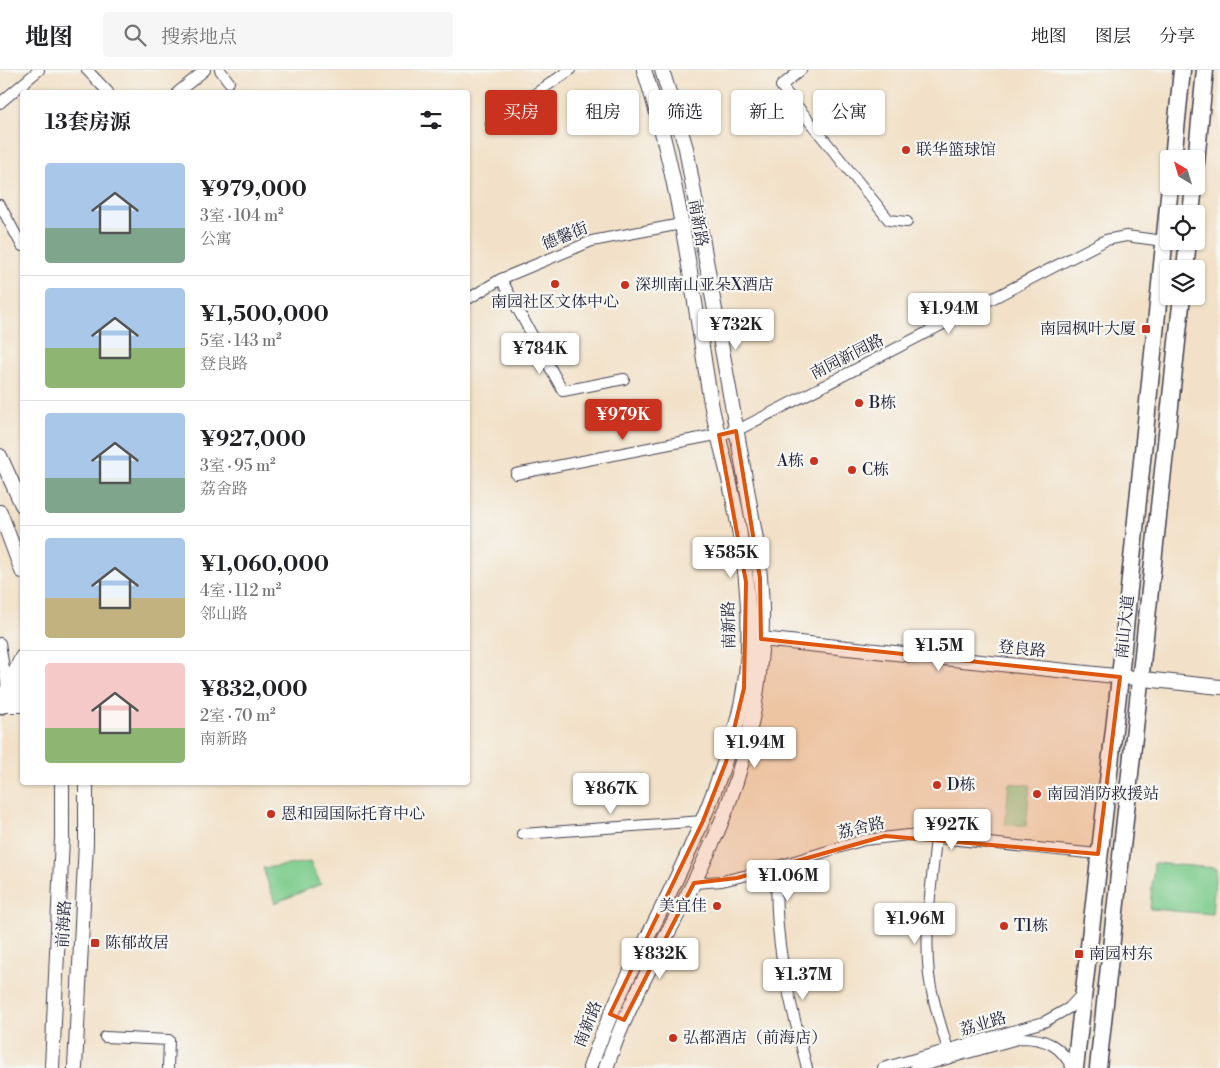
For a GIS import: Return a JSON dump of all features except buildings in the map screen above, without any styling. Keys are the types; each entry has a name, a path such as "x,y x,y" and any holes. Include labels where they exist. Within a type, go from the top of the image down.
{"main road":[{"name":"南新路","path":"590,1068 610,1014 703,821 726,762 738,719 748,654 748,618 741,544 666,146 644,70"},
{"name":"南新路","path":"606,1068 624,1020 694,883 722,821 741,765 752,715 762,639 757,545 686,148 662,70"},
{"path":"1174,150 1182,70"},
{"path":"1197,150 1205,72"},
{"name":"南山大道","path":"1074,1068 1120,677 1163,250"},
{"name":"南山大道","path":"1098,1068 1181,305"},
{"path":"0,456 20,501"},
{"path":"0,512 20,566"},
{"name":"登良路","path":"762,639 1220,687"},
{"path":"20,662 3,700 20,704"},
{"name":"前海路","path":"52,1068 62,837 62,785"},
{"name":"前海路","path":"75,1068 85,851 86,785"},
{"path":"610,1014 624,1020"}],"street":[{"path":"0,103 39,70"},
{"path":"87,70 106,90"},
{"path":"180,90 205,70"},
{"path":"220,70 230,82"},
{"path":"541,90 570,70"},
{"path":"801,70 781,86 889,220 907,222"},
{"path":"0,205 20,242"},
{"name":"德馨街","path":"470,298 500,279 592,240 681,224"},
{"name":"南园新园路","path":"516,474 736,431 1106,240 1126,236 1160,240"},
{"path":"500,279 563,391 624,380"},
{"path":"0,643 3,700"},
{"path":"3,700 20,682"},
{"path":"3,700 20,694"},
{"path":"522,834 703,821"},
{"name":"荔舍路","path":"694,883 722,881 776,868 864,840 908,835 1098,854"},
{"path":"936,837 929,907 927,956 932,994 948,1050"},
{"path":"776,868 776,910 781,961 807,1068"},
{"name":"荔业路","path":"883,1068 1044,1022 1069,1008 1083,992"},
{"path":"105,1037 169,1040 168,1068"},
{"name":"荔业路","path":"914,1068 1021,1038 1042,1039 1056,1047 1074,1068"}],"highlighted area":[{"path":"736,431 760,578 761,639 1120,677 1098,854 885,836 737,878 694,883 624,1020 610,1014 703,821 726,762 744,688 746,582 719,435"}],"green space":[{"path":"1009,783 1030,785 1026,826 1005,824"},
{"path":"310,862 321,884 275,903 263,868"},
{"path":"1154,863 1216,868 1212,914 1150,909"}],"place":[{"name":"联华篮球馆","path":"906,150"},
{"name":"南园社区文体中心","path":"555,284"},
{"name":"深圳南山亚朵X酒店","path":"625,285"},
{"name":"南园枫叶大厦","path":"1146,329"},
{"name":"B栋","path":"859,403"},
{"name":"A栋","path":"814,461"},
{"name":"C栋","path":"852,470"},
{"name":"D栋","path":"937,785"},
{"name":"南园消防救援站","path":"1037,794"},
{"name":"恩和园国际托育中心","path":"271,814"},
{"name":"美宜佳","path":"717,906"},
{"name":"T1栋","path":"1004,926"},
{"name":"陈郁故居","path":"95,943"},
{"name":"南园村东","path":"1079,954"},
{"name":"弘都酒店（前海店）","path":"673,1038"}]}
